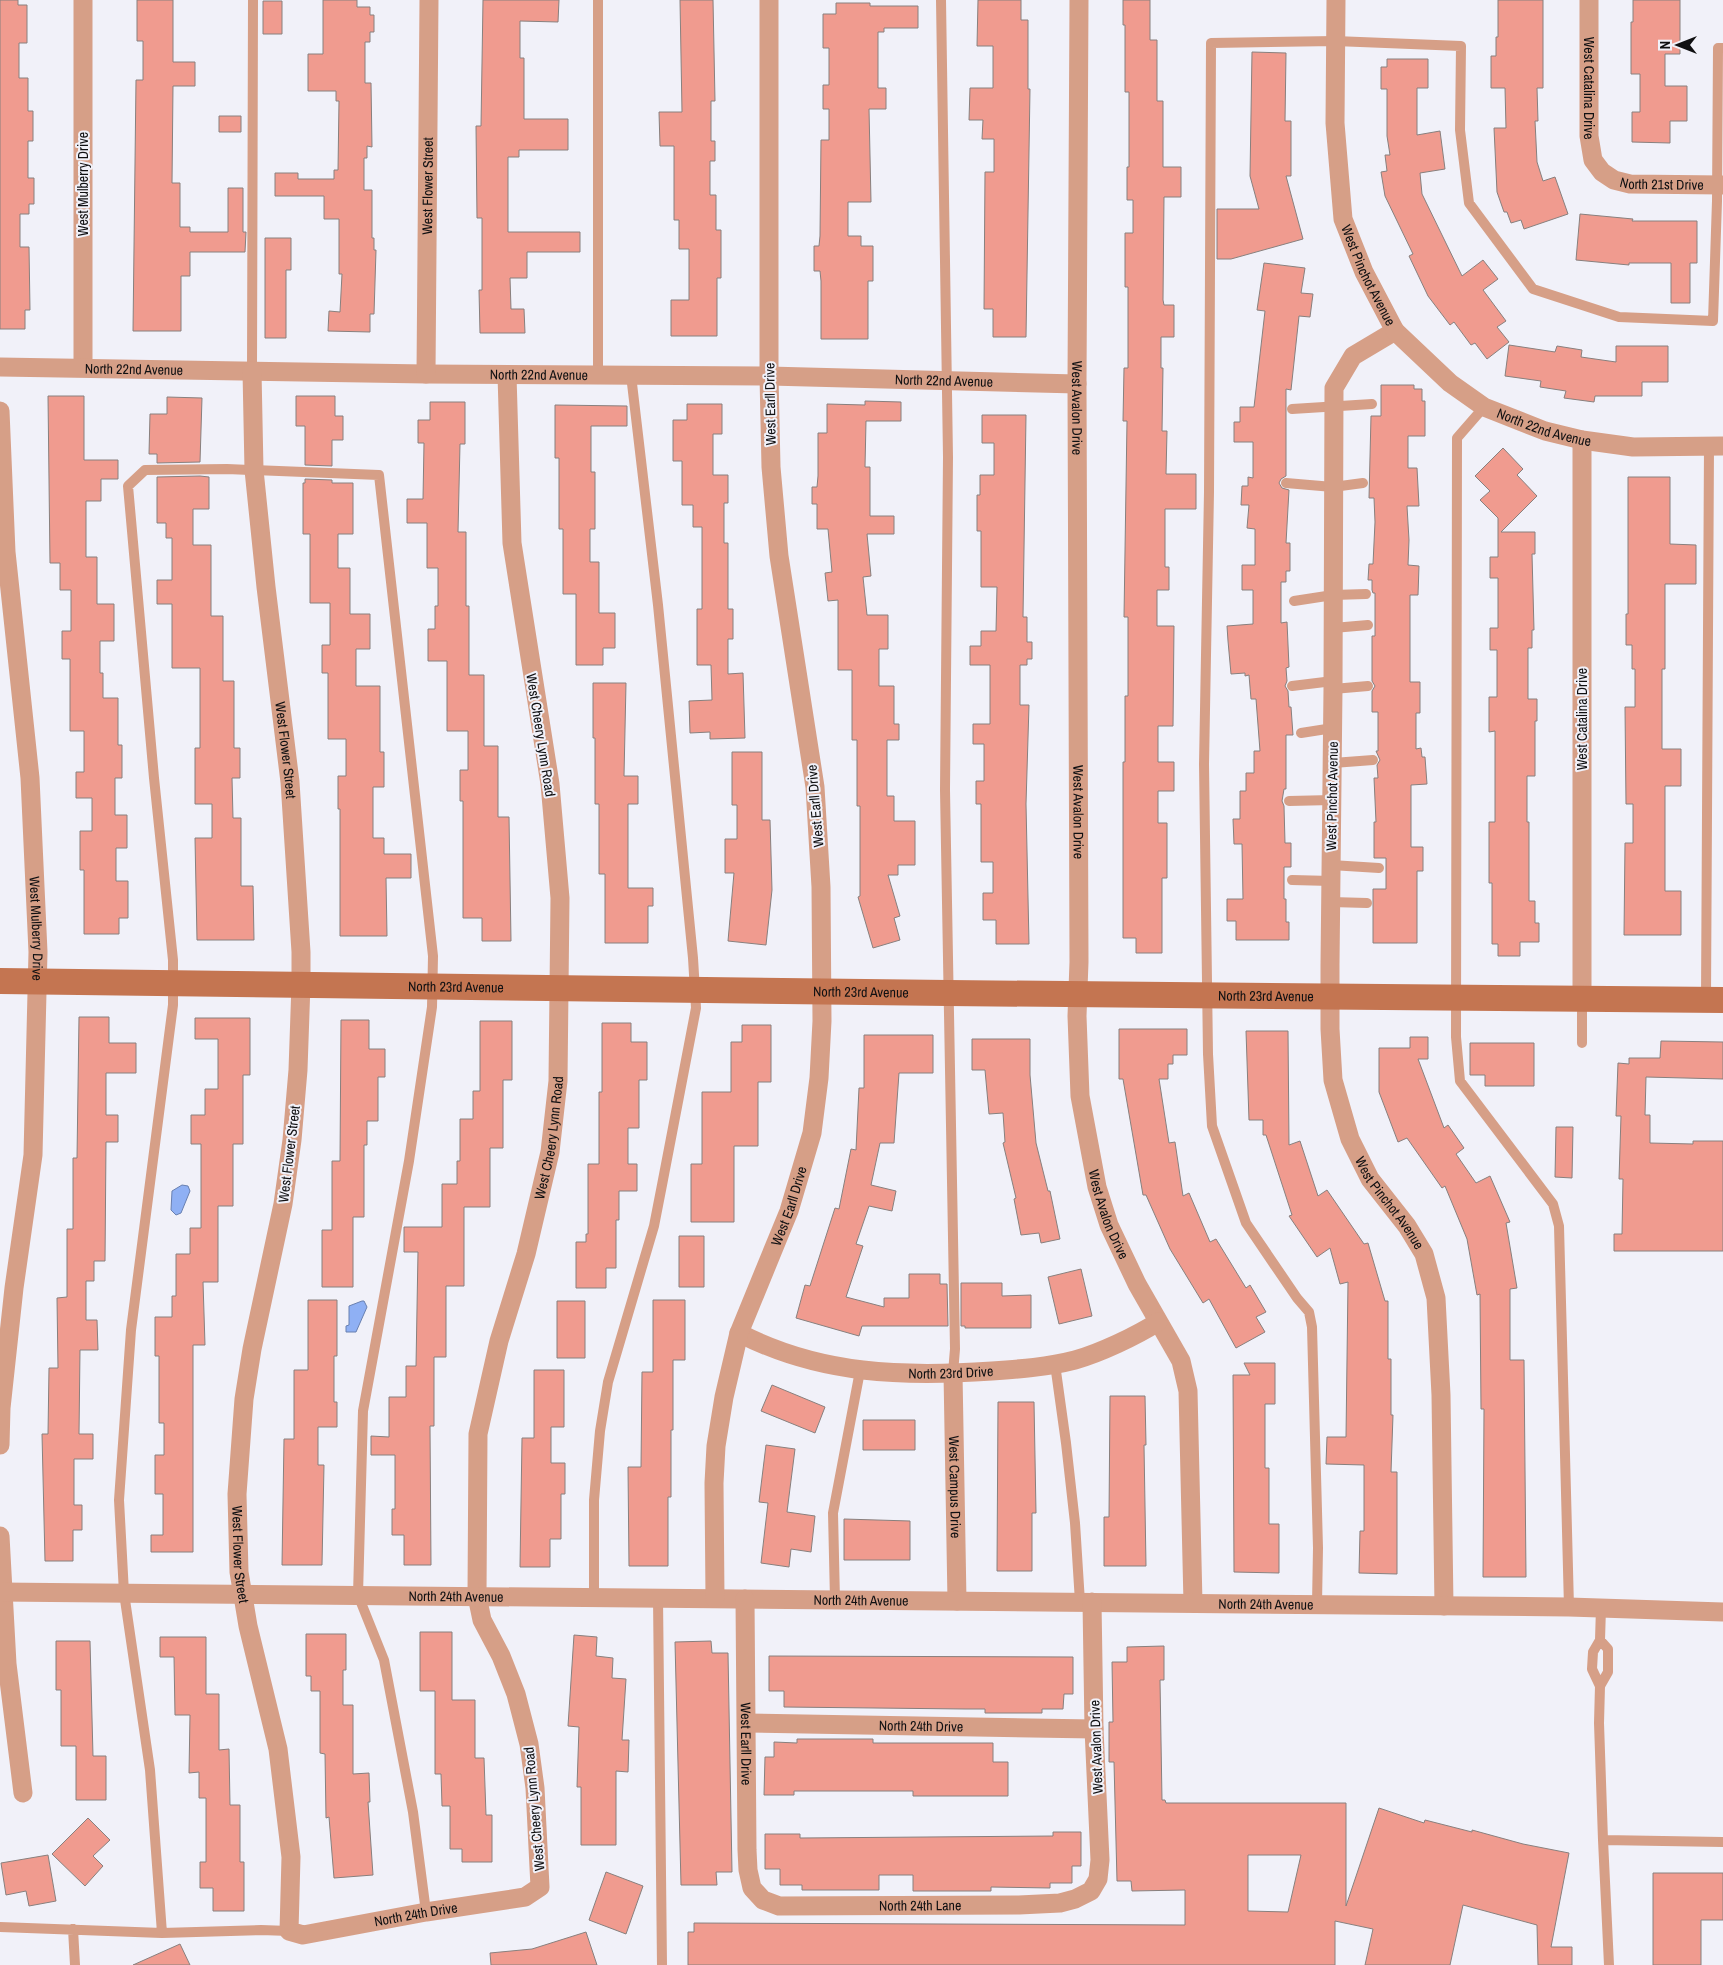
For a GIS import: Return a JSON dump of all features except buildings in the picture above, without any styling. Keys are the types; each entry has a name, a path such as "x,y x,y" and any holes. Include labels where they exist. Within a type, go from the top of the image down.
{"street":[{"name":"West Mulberry Drive","path":"82,0 83,368"},
{"name":"West Flower Street","path":"426,374 429,0"},
{"name":"West Earll Drive","path":"715,1598 714,1483 716,1446 724,1397 739,1333 789,1211 812,1133 819,1078 822,991 821,887 815,787 779,556 771,466 769,376 769,0"},
{"name":"West Avalon Drive","path":"1079,0 1077,1016 1080,1096 1097,1187 1109,1225 1137,1284 1181,1360 1188,1392 1193,1603"},
{"name":"West Pinchot Avenue","path":"1336,0 1334,122 1343,219 1364,272 1395,331 1353,356 1334,388 1334,685 1330,996 1333,1080 1350,1139 1370,1178 1407,1226 1424,1254 1436,1298 1441,1396 1444,1606"},
{"name":"West Catalina Drive","path":"1589,0 1589,136 1593,160 1602,172"},
{"name":"North 21st Drive","path":"1602,172 1614,180 1630,184 1720,185"},
{"name":"North 22nd Avenue","path":"1395,331 1450,383 1484,407 1544,431 1582,440 1633,447 1716,446"},
{"name":"North 22nd Avenue","path":"0,367 507,375 769,376 1077,384"},
{"name":"West Flower Street","path":"252,371 254,470 290,782 301,984 298,1070 292,1140 283,1204 252,1349 244,1399 237,1494 241,1595 278,1749 291,1857 290,1931"},
{"name":"West Cheery Lynn Road","path":"507,375 512,543 550,784 560,898 558,1081 550,1152 526,1254 500,1341 478,1434 477,1596 482,1620 501,1656 516,1694 529,1744 535,1788 540,1886"},
{"name":"West Mulberry Drive","path":"0,411 6,552 30,778 38,982 33,1155 14,1288 1,1408 0,1445"},
{"name":"West Catalina Drive","path":"1582,440 1582,999"},
{"name":"North 23rd Avenue","path":"0,981 1715,1000"},
{"name":"North 23rd Drive","path":"739,1333 760,1344 811,1360 860,1371 953,1373 1038,1367 1076,1360 1139,1334 1158,1322"},
{"name":"West Campus Drive","path":"953,1373 957,1601"},
{"path":"0,1536 1,1592 7,1664 23,1793"},
{"name":"North 24th Avenue","path":"1,1592 1317,1604 1569,1607 1723,1612"},
{"name":"West Earll Drive","path":"745,1599 747,1850 748,1870 752,1888"},
{"name":"West Avalon Drive","path":"1086,1602 1094,1682 1094,1729 1100,1860 1098,1879 1091,1890"},
{"name":"North 24th Drive","path":"747,1722 1094,1729"},
{"name":"North 24th Drive","path":"290,1931 303,1935 426,1912 526,1897 540,1886"},
{"name":"North 24th Lane","path":"752,1888 763,1900 779,1906 837,1907 1027,1905 1075,1899 1091,1890"}],"lane":[{"path":"252,371 253,0"},
{"path":"598,0 598,375"},
{"path":"941,0 948,456 945,790 955,1349 953,1373"},
{"path":"1317,1604 1318,1548 1312,1327 1309,1312 1297,1298 1246,1223 1212,1126 1208,1054 1204,764 1209,482 1211,43 1334,41 1461,46 1460,130 1469,203 1533,288 1619,317 1713,321 1720,185 1718,48 1723,48"},
{"path":"594,1598 594,1500 600,1431 608,1382 656,1218 696,1008 658,605 631,375"},
{"path":"1292,409 1372,404"},
{"path":"1484,407 1457,438 1456,1037 1460,1081 1553,1204 1559,1226 1569,1607"},
{"path":"1715,1000 1716,446"},
{"path":"162,1934 150,1770 124,1593 119,1500 131,1330 170,1033 173,983 173,960 154,778 128,486 145,470 254,470 379,474 433,956 433,986 409,1161 363,1411 358,1595 384,1660 413,1812 426,1912"},
{"path":"1286,483 1334,487 1362,482"},
{"path":"1294,601 1334,595 1366,594"},
{"path":"1334,628 1368,625"},
{"path":"1292,686 1368,686"},
{"path":"1301,733 1333,728"},
{"path":"1333,763 1374,760"},
{"path":"1289,801 1332,800"},
{"path":"1292,880 1331,873 1379,868"},
{"path":"1331,902 1367,903"},
{"path":"1582,999 1582,1043"},
{"path":"1055,1364 1086,1602"},
{"path":"835,1600 833,1513 860,1371"},
{"path":"658,1598 662,1965"},
{"path":"1601,1608 1600,1640 1593,1652 1592,1669 1600,1686 1599,1723 1609,1965"},
{"path":"1600,1640 1608,1649 1608,1672 1600,1686"},
{"path":"1603,1840 1723,1842"},
{"path":"0,1927 162,1934 261,1930 290,1931"},
{"path":"73,1930 75,1965"}],"water":[{"path":"182,1185 188,1186 190,1191 181,1213 176,1215 171,1210 172,1191"},
{"path":"364,1301 367,1307 356,1332 346,1332 346,1326 349,1325 349,1306"}]}
